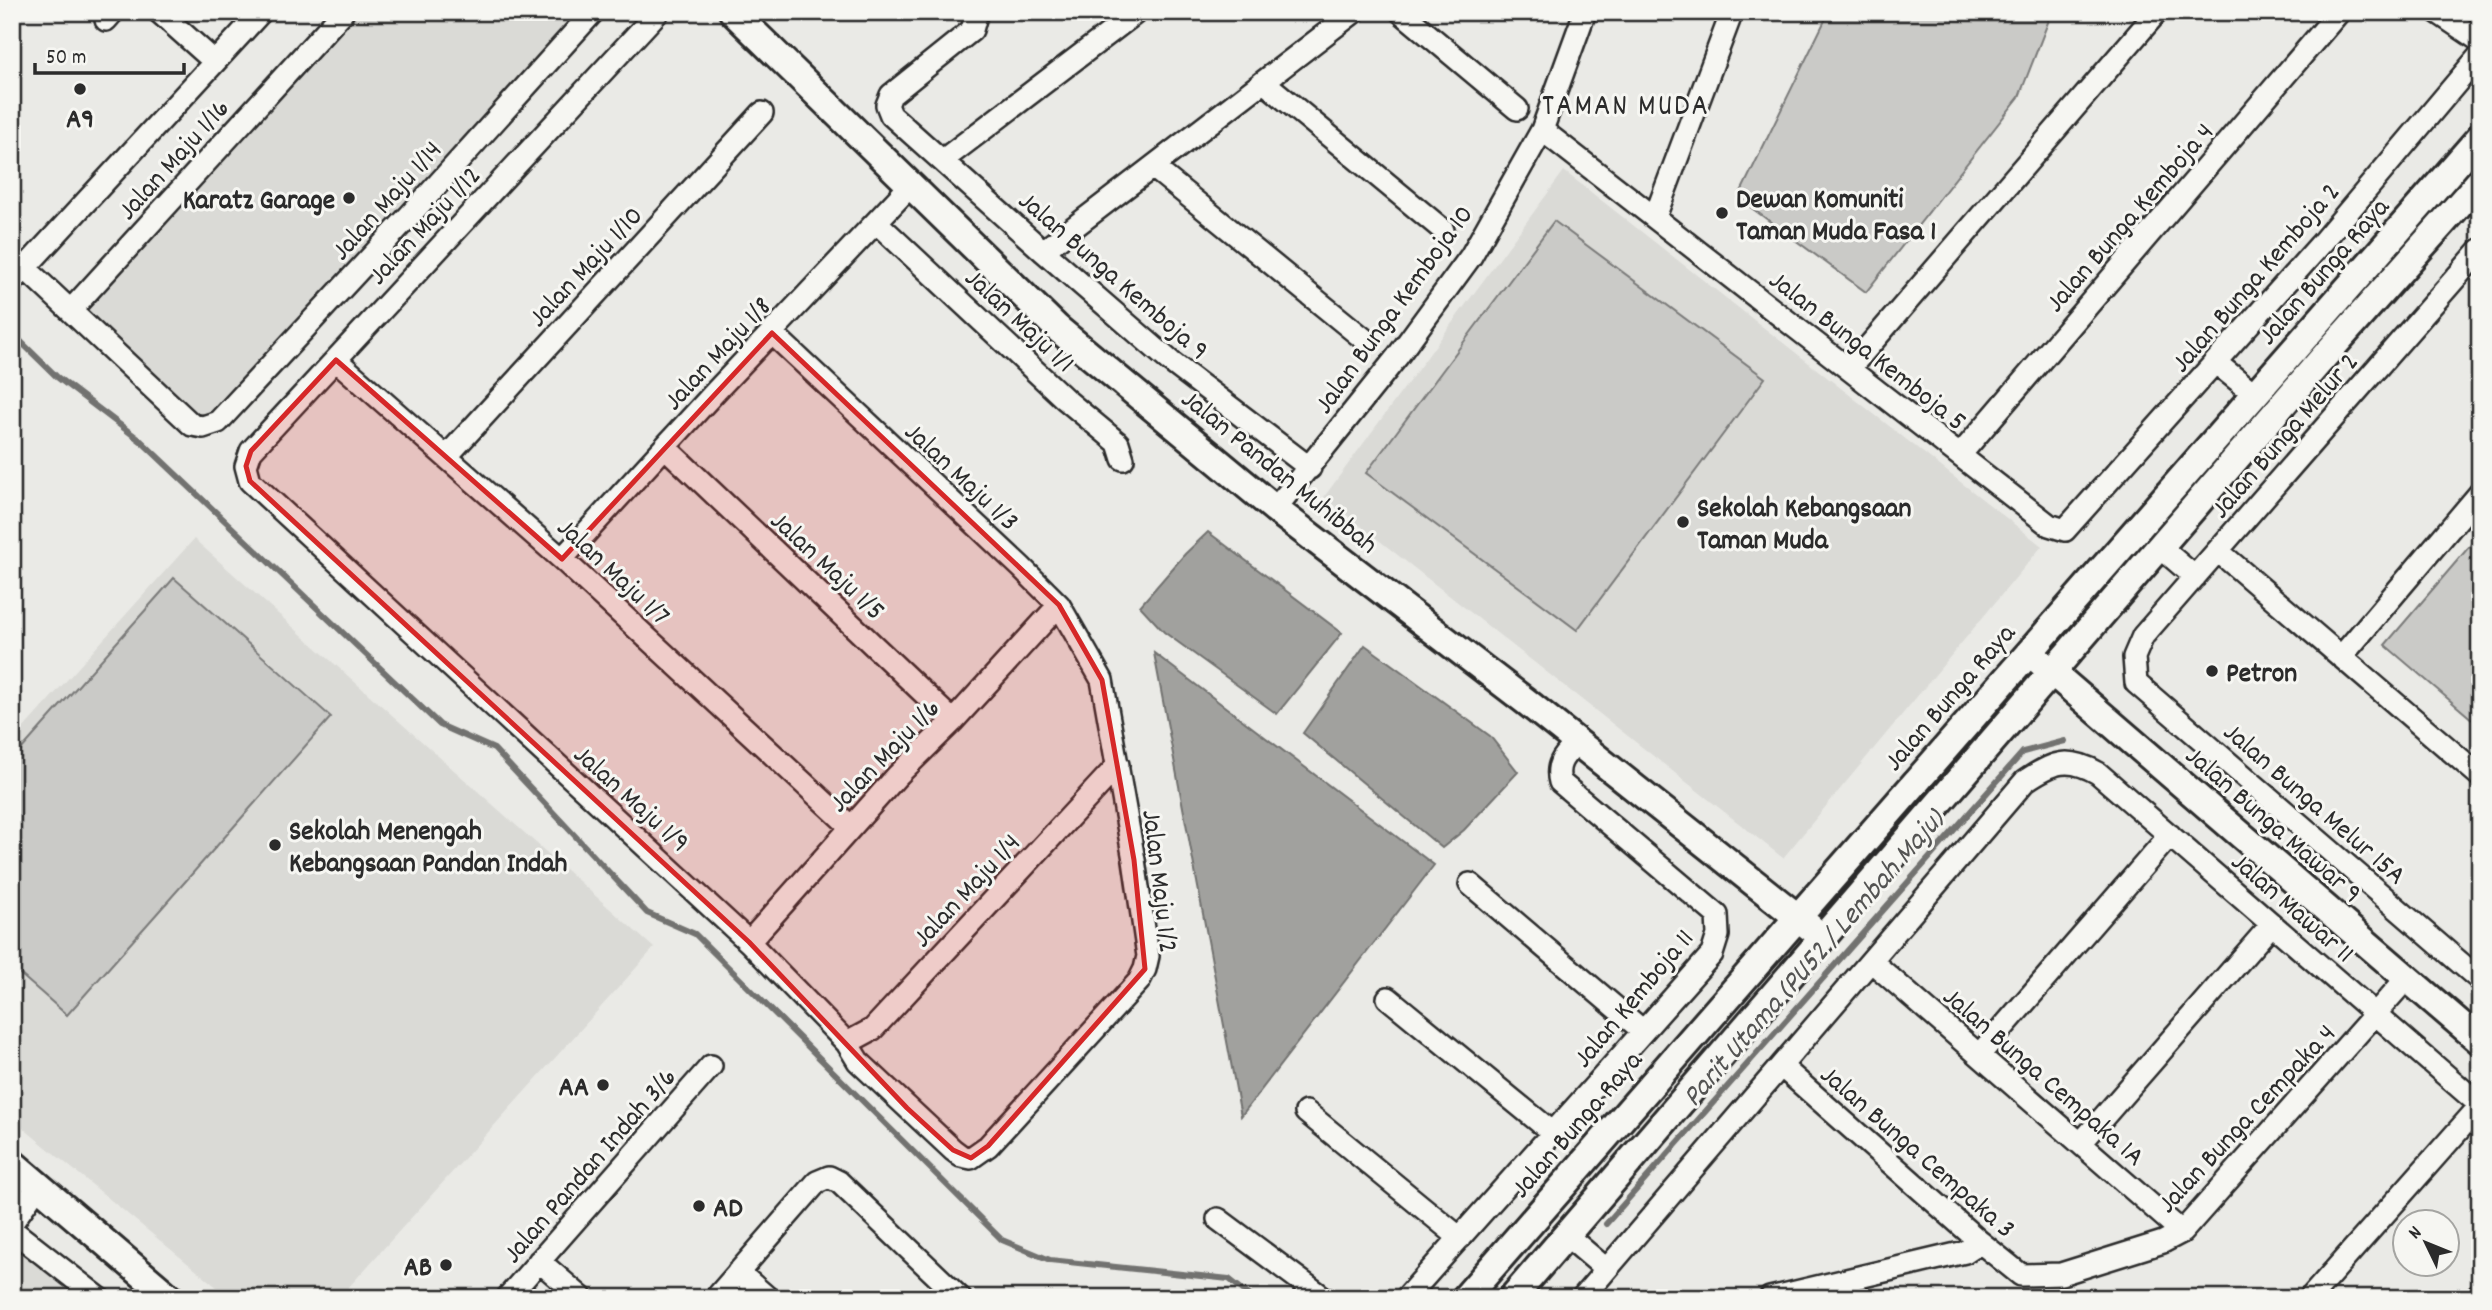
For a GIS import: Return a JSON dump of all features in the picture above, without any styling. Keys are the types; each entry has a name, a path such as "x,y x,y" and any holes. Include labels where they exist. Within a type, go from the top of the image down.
{"street":[{"path":"159,12 215,62"},
{"path":"71,310 19,275 261,12"},
{"name":"Jalan Maju 1/16","path":"71,310 342,12"},
{"name":"Jalan Maju 1/14","path":"71,310 192,425 203,427 218,422 593,12"},
{"name":"Jalan Pandan Muhibbah","path":"733,12 1057,328 1275,509 1577,742 1823,938"},
{"name":"Jalan Bunga Kemboja 9","path":"978,12 972,30 891,95 887,105 891,114 1171,362 1310,468"},
{"path":"943,160 1137,12"},
{"path":"1043,251 1354,12"},
{"path":"1401,12 1517,109"},
{"name":"Jalan Bunga Kemboja 10","path":"1275,509 1396,357 1471,256 1542,130 1585,12"},
{"path":"1655,217 1732,12"},
{"path":"1849,369 2157,12"},
{"name":"Jalan Bunga Kemboja 4","path":"1960,455 2339,12"},
{"path":"2437,12 2480,41"},
{"name":"Jalan Maju 1/12","path":"250,481 246,466 251,451 655,13"},
{"name":"Jalan Bunga Kemboja 2","path":"2065,530 2216,363 2480,55"},
{"path":"1264,82 1443,230"},
{"name":"Jalan Maju 1/10","path":"447,456 762,113"},
{"name":"Jalan Bunga Kemboja 5","path":"1542,130 2049,525 2065,530"},
{"name":"Jalan Bunga Raya","path":"1465,1298 2480,137"},
{"path":"1153,167 1364,339"},
{"name":"Jalan Bunga Raya","path":"1512,1298 2160,547 2480,181"},
{"name":"Jalan Maju 1/8","path":"562,559 911,185"},
{"name":"Jalan Maju 1/1","path":"876,222 1065,399 1118,443 1123,459"},
{"name":"Jalan Bunga Melur 2","path":"2134,657 2143,636 2480,250"},
{"name":"Jalan Maju 1/3","path":"772,333 1059,606 1097,672"},
{"name":"Jalan Maju 1/7","path":"337,360 562,559 850,827"},
{"path":"2216,363 2255,394"},
{"name":"Jalan Maju 1/5","path":"666,448 953,721"},
{"name":"Jalan Maju 1/9","path":"250,481 749,942 847,1042 858,1061 943,1141 961,1156 971,1158"},
{"path":"2341,657 2480,494"},
{"path":"2160,547 2195,577"},
{"path":"2218,551 2480,776"},
{"name":"Jalan Maju 1/6","path":"749,942 897,776 953,721 1059,606"},
{"name":"Jalan Bunga Mawar 9","path":"2029,653 2480,1041"},
{"name":"Jalan Bunga Melur 15A","path":"2134,657 2136,683 2480,980"},
{"name":"Jalan Maju 1/2","path":"971,1158 988,1146 1139,981 1145,969 1148,956 1118,765 1102,680 1097,672"},
{"name":"Jalan Kemboja 11","path":"1406,1298 1712,954 1718,935 1717,915 1560,782 1557,772 1559,762 1577,742"},
{"name":"Jalan Mawar 11","path":"1871,961 2025,781 2044,768 2063,762 2082,764 2098,773 2480,1106"},
{"name":"Jalan Maju 1/4","path":"847,1042 873,1029 1118,765"},
{"path":"1979,1055 2170,835"},
{"path":"1470,884 1643,1031"},
{"path":"2081,1143 2272,923"},
{"path":"1581,1298 1871,961"},
{"name":"Jalan Bunga Cempaka 1A","path":"1871,961 2182,1232"},
{"name":"Jalan Bunga Cempaka 4","path":"2021,1275 2061,1274 2163,1242 2182,1232 2407,978"},
{"path":"1388,998 1553,1133"},
{"name":"Jalan Pandan Indah 3/6","path":"507,1298 711,1066"},
{"name":"Jalan Bunga Cempaka 3","path":"1781,1066 2021,1275"},
{"path":"2310,1298 2480,1106"},
{"path":"1306,1112 1460,1238"},
{"path":"12,1163 170,1298"},
{"path":"716,1298 817,1182 829,1177 839,1182 960,1298"},
{"path":"12,1223 39,1184"},
{"path":"1218,1219 1324,1298"},
{"path":"12,1230 99,1298"},
{"path":"1566,1235 1606,1269"},
{"path":"1770,1298 1965,1252 1980,1242"},
{"path":"540,1261 582,1298"},
{"path":"738,1272 768,1298"},
{"path":"2475,1298 2480,1293"}],"highlighted area":[{"path":"772,333 1059,605 1102,680 1134,860 1145,969 988,1146 971,1158 953,1150 907,1108 749,942 250,481 246,466 251,451 336,360 562,559"}],"shaded area":[{"path":"354,12 584,12 215,415 197,419 79,310"},
{"path":"1829,12 2052,12 2019,97 1866,292 1738,198"},
{"name":"Sekolah Kebangsaan Taman Muda","path":"1564,171 2042,546 1783,858 1324,497"},
{"path":"1554,221 1765,378 1577,630 1366,473"},
{"path":"1208,532 1342,633 1277,714 1164,632 1140,606"},
{"path":"2480,534 2480,726 2385,645"},
{"name":"Sekolah Menengah Kebangsaan Pandan Indah","path":"194,539 654,948 339,1298 230,1298 12,1119 12,741"},
{"path":"174,578 331,717 67,1015 12,967 12,760"},
{"path":"1365,645 1490,736 1518,772 1464,830 1442,848 1303,733"},
{"path":"1154,653 1434,865 1241,1116"},
{"path":"12,1240 87,1298 12,1298"}],"waterway":[{"path":"12,333 57,377 141,441 440,725 494,749 647,913 695,934 1002,1240 1050,1260 1229,1279 1253,1298"},
{"name":"Parit Utama (PU52 / Lembah Maju)","path":"1606,1224 2023,752 2065,741"}],"place":[{"name":"A9","path":"80,89"},
{"name":"Karatz Garage","path":"349,198"},
{"name":"Dewan Komuniti Taman Muda Fasa 1","path":"1722,213"},
{"name":"Sekolah Kebangsaan Taman Muda","path":"1683,522"},
{"name":"Petron","path":"2212,671"},
{"name":"Sekolah Menengah Kebangsaan Pandan Indah","path":"275,845"},
{"name":"AA","path":"603,1085"},
{"name":"AD","path":"699,1206"},
{"name":"AB","path":"446,1265"}],"district":[{"name":"TAMAN MUDA","path":"1626,104"}]}
